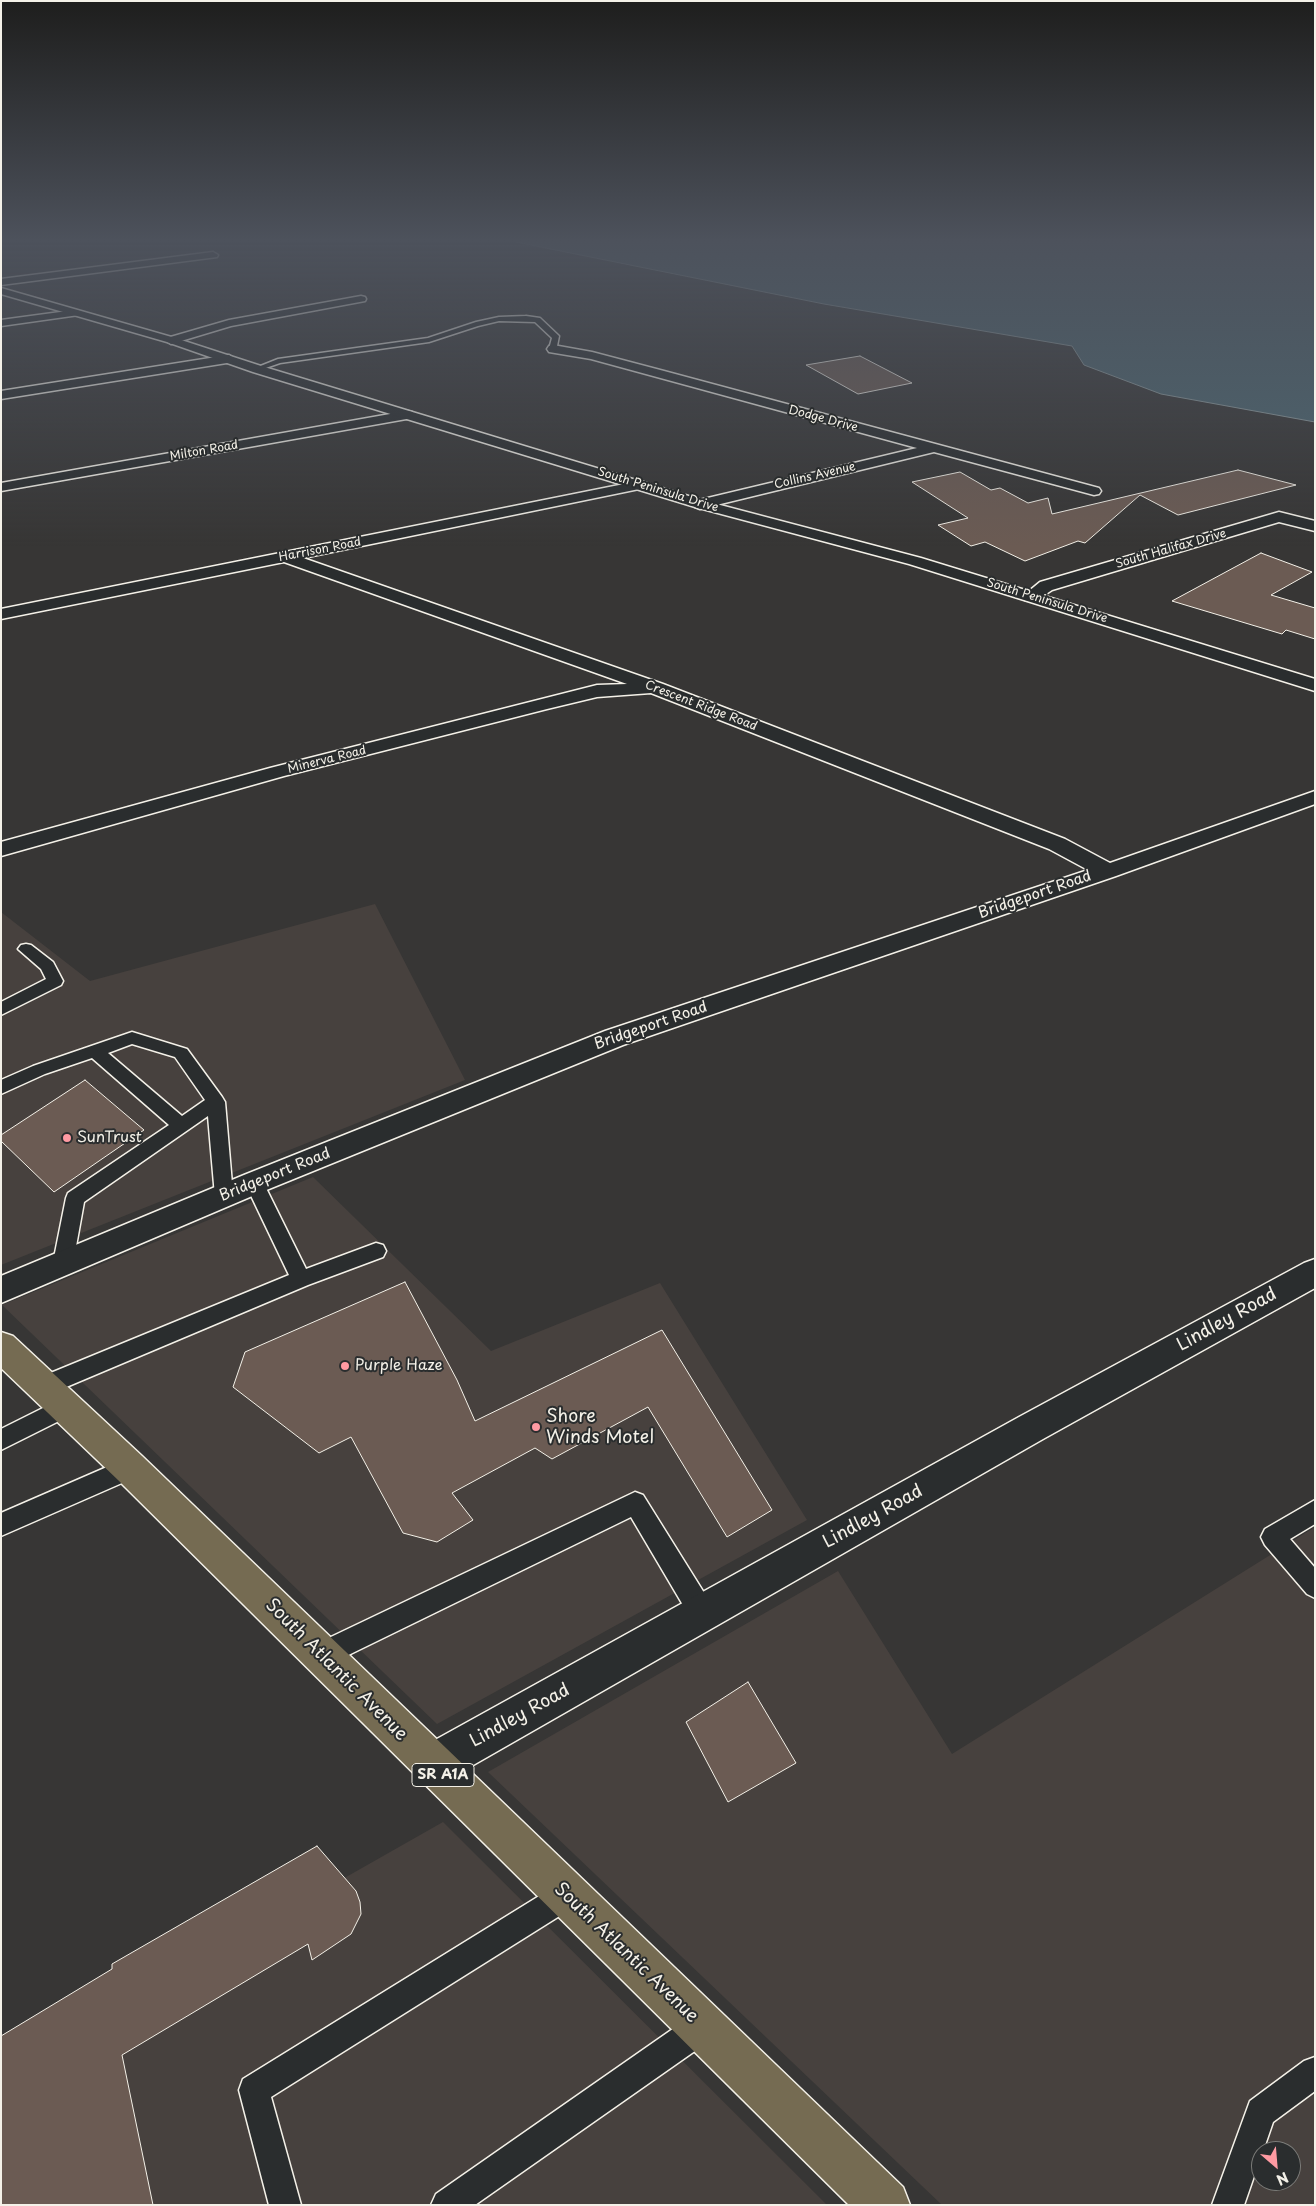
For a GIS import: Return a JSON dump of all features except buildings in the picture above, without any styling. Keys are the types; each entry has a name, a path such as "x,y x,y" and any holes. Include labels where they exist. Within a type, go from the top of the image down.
{"main road":[{"name":"South Atlantic Avenue","path":"1,1346 130,1468 884,2205"}],"street":[{"name":"South Peninsula Drive","path":"174,341 256,369 700,504 915,561 1315,685"},
{"name":"Dodge Drive","path":"553,349 592,356 643,369 1094,492"},
{"path":"1,395 229,359"},
{"name":"Milton Road","path":"1,488 407,415"},
{"name":"Collins Avenue","path":"700,504 930,448"},
{"name":"Harrison Road","path":"1,614 639,485"},
{"name":"South Halifax Drive","path":"1031,596 1046,586 1279,517 1315,526"},
{"name":"Crescent Ridge Road","path":"286,557 656,688 1057,844 1108,871"},
{"name":"Minerva Road","path":"1,849 277,772 588,693 656,688"},
{"name":"Bridgeport Road","path":"1,1290 254,1183 614,1038 1108,871 1315,797"},
{"name":"Lindley Road","path":"432,1765 1315,1272"}],"lane":[{"path":"256,369 278,361 422,341"},
{"path":"553,349 555,341"},
{"path":"1,1009 55,981 47,966 26,949"},
{"path":"1,1088 39,1070 132,1038 181,1053 216,1102 224,1196"},
{"path":"95,1051 181,1125"},
{"path":"63,1263 75,1198 216,1102"},
{"path":"254,1183 301,1279"},
{"path":"1,1440 55,1396 301,1279 376,1251"},
{"path":"1,1525 130,1468"},
{"path":"321,1655 635,1503 702,1613"},
{"path":"1315,1511 1273,1537 1315,1586"},
{"path":"285,2205 254,2090 567,1895"},
{"path":"448,2205 702,2027"},
{"path":"1228,2205 1261,2112 1315,2072"}],"shaded area":[{"path":"375,904 465,1080 1,1265 1,912 90,981"},
{"path":"313,1177 491,1351 660,1283 807,1520 437,1724 2,1305"},
{"path":"1315,1527 1315,2205 942,2205 488,1772 838,1571 952,1754"},
{"path":"443,1822 827,2205 1,2205 1,2073"}],"water":[{"path":"1042,341 1315,341 1315,422 1161,394 1084,365 1072,346"}],"place":[{"name":"SunTrust","path":"67,1138"},
{"name":"Purple Haze","path":"345,1366"},
{"name":"Shore Winds Motel","path":"536,1427"}]}
